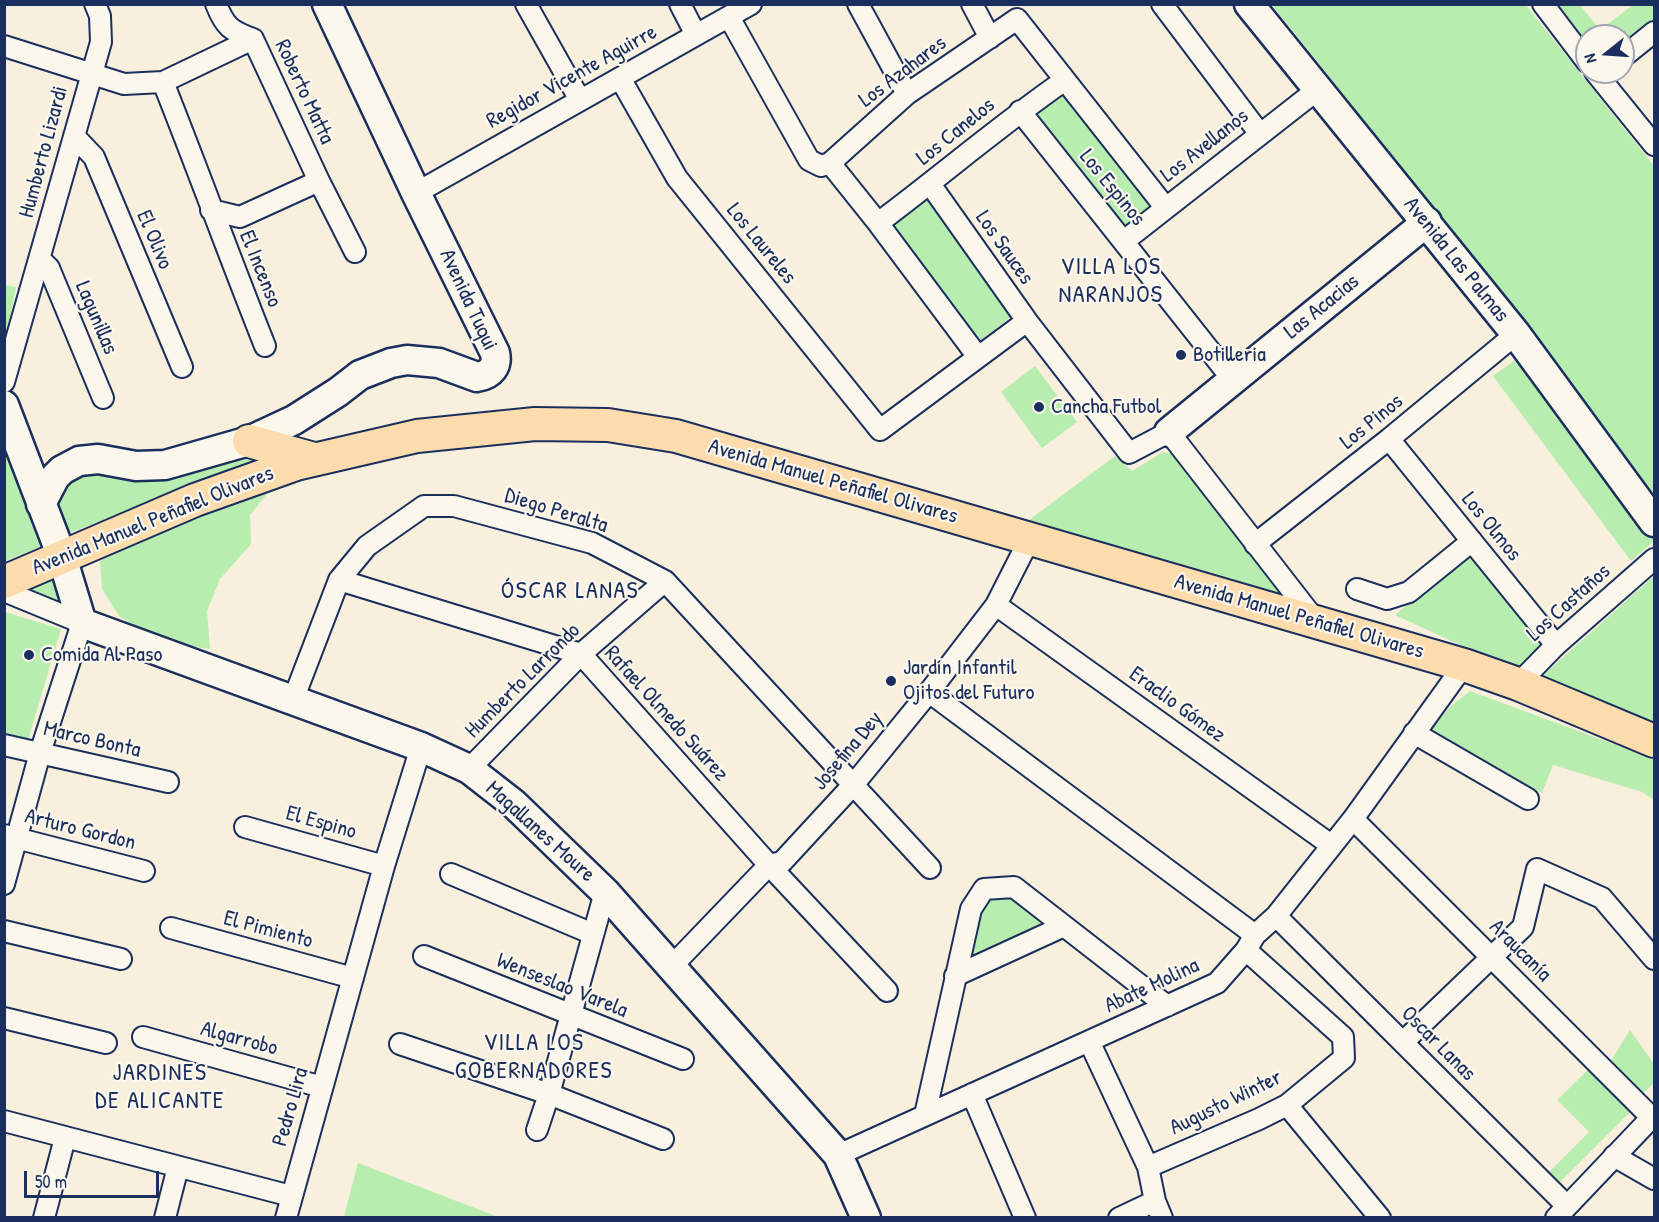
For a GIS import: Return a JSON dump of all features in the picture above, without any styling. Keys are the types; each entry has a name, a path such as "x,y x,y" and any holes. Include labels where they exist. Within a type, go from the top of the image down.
{"main road":[{"name":"Avenida Manuel Peñafiel Olivares","path":"4,582 195,500 314,459 417,436 535,424 608,425 676,436 1464,665 1518,684 1654,741"},
{"path":"249,441 314,459"}],"street":[{"name":"Humberto Lizardi","path":"4,382 101,42 100,16 96,4"},
{"name":"Roberto Matta","path":"216,4 221,17 232,32 254,39 319,181 356,252"},
{"path":"526,4 580,100"},
{"path":"680,4 696,35"},
{"name":"Regidor Vicente Aguirre","path":"416,192 751,4"},
{"path":"858,4 907,94"},
{"path":"972,4 990,38"},
{"path":"1162,4 1260,134"},
{"name":"Avenida Las Palmas","path":"1249,4 1516,334 1654,522"},
{"path":"1543,4 1575,44"},
{"name":"Avenida Tuqui","path":"40,504 55,477 62,470 79,461 98,459 136,466 165,465 249,441 294,420 360,375 391,363 407,360 439,363 477,377 493,369 495,353 327,5"},
{"path":"729,17 809,160 825,165 878,223 978,357 1027,321"},
{"name":"Los Azahares","path":"825,165 907,94 1017,19"},
{"name":"Los Espinos","path":"1017,19 1164,207"},
{"path":"1635,47 1654,32"},
{"path":"5,49 124,84 163,82 254,39"},
{"name":"Los Laureles","path":"620,78 677,178 880,430 978,357"},
{"name":"Los Canelos","path":"878,223 1020,111 1065,80"},
{"name":"El Incenso","path":"163,82 265,346"},
{"path":"1607,84 1654,145"},
{"name":"Los Avellanos","path":"1124,241 1164,207 1317,90"},
{"name":"Los Espinos","path":"1020,111 1233,380"},
{"name":"El Olivo","path":"74,136 94,157 182,367"},
{"path":"211,210 240,217 319,181"},
{"name":"Los Sauces","path":"930,184 1027,321 1129,453"},
{"name":"Las Acacias","path":"1129,453 1169,432 1427,222"},
{"name":"Lagunillas","path":"40,260 50,268 104,398"},
{"name":"Los Pinos","path":"1255,544 1389,439 1516,334"},
{"path":"4,405 62,557 82,623 11,836 4,884"},
{"path":"1169,432 1317,622"},
{"name":"Los Olmos","path":"1389,439 1556,645"},
{"name":"Diego Peralta","path":"293,700 339,580 367,546 424,506 454,506 592,543 665,581 930,868"},
{"name":"Josefina Dey","path":"672,966 769,865 782,862 854,784 930,692 996,605 1029,540"},
{"path":"1357,589 1387,599 1409,592 1472,541"},
{"name":"Los Castaños","path":"1518,684 1556,645 1654,560"},
{"name":"Rafael Olmedo Suárez","path":"339,580 581,654 769,865 887,991"},
{"name":"Humberto Larrondo","path":"469,769 581,654 665,581"},
{"path":"4,591 82,623"},
{"name":"Eraclio Gómez","path":"996,605 1331,844"},
{"name":"Magallanes Moure","path":"82,623 421,747 469,769 514,804 605,892 672,966 838,1155 866,1218"},
{"name":"Abate Molina","path":"838,1155 1217,983 1276,916 1353,819 1464,665"},
{"path":"930,692 1251,943"},
{"path":"1414,733 1528,799"},
{"name":"Marco Bonta","path":"4,746 168,782"},
{"name":"Pedro Lira","path":"286,1218 384,866 421,747"},
{"name":"Araucanía","path":"1353,819 1653,1116"},
{"name":"El Espino","path":"245,826 384,866"},
{"name":"Arturo Gordon","path":"11,836 144,871"},
{"path":"1403,1042 1523,927 1537,869 1602,898 1654,959"},
{"path":"451,874 593,934"},
{"path":"925,1115 971,909 984,889 1014,887 1167,1006"},
{"path":"537,1130 605,892"},
{"name":"Oscar Lanas","path":"1276,916 1403,1042 1562,1212"},
{"path":"955,976 1064,926"},
{"name":"El Pimiento","path":"171,928 353,978"},
{"path":"4,931 121,959"},
{"name":"Augusto Winter","path":"1148,1167 1287,1105 1344,1058 1343,1037 1251,943"},
{"name":"Wenseslao Varela","path":"424,956 683,1059"},
{"path":"4,1018 106,1043"},
{"name":"Algarrobo","path":"143,1037 322,1087"},
{"path":"1089,1041 1148,1167 1158,1209 1119,1218"},
{"path":"400,1044 549,1094 663,1139"},
{"path":"972,1094 1025,1218"},
{"path":"1287,1105 1380,1218"},
{"path":"1562,1212 1653,1116"},
{"path":"4,1121 291,1196"},
{"path":"44,1218 65,1137"},
{"path":"1614,1156 1654,1179"},
{"path":"165,1218 178,1167"}],"green space":[{"path":"1272,5 1526,5 1575,67 1575,84 1589,84 1654,166 1654,494 1499,289"},
{"path":"1557,5 1580,5 1595,24 1575,24 1575,28"},
{"path":"1633,5 1654,5 1654,20 1635,35 1635,24 1608,24"},
{"path":"1064,87 1156,202 1122,230 1028,114"},
{"path":"928,189 1017,312 976,344 886,222"},
{"path":"4,285 16,287 5,343"},
{"path":"1518,358 1654,541 1631,561 1493,376"},
{"name":"Cancha Futbol","path":"1035,366 1077,422 1042,448 1001,392"},
{"path":"5,450 40,547 4,561"},
{"path":"1163,452 1176,454 1294,605 1029,520 1115,456 1132,471"},
{"path":"273,453 62,536 53,503 65,481 89,469 178,474"},
{"path":"275,484 250,515 251,544 220,579 207,611 210,649 162,642 119,616 102,589 100,561 146,534"},
{"path":"1471,552 1546,646 1519,672 1395,615"},
{"path":"53,575 62,602 20,589"},
{"path":"1654,576 1654,728 1541,677"},
{"path":"5,612 61,629 28,740 5,735"},
{"path":"1470,691 1654,759 1654,800 1642,792 1553,765 1542,793 1428,732 1450,707"},
{"path":"991,896 1021,903 1043,927 971,958 979,913"},
{"path":"1630,1030 1654,1064 1654,1083 1640,1096 1609,1064"},
{"path":"1592,1066 1634,1108 1560,1182 1549,1172 1589,1132 1557,1100"},
{"path":"358,1163 498,1217 344,1217"}],"place":[{"name":"Botilleria","path":"1181,355"},
{"name":"Cancha Futbol","path":"1039,407"},
{"name":"Comida Al Paso","path":"29,655"},
{"name":"Jardín Infantil Ojitos del Futuro","path":"891,681"}],"district":[{"name":"VILLA LOS NARANJOS","path":"1111,282"},
{"name":"ÓSCAR LANAS","path":"570,592"},
{"name":"VILLA LOS GOBERNADORES","path":"534,1058"},
{"name":"JARDINES DE ALICANTE","path":"160,1088"}]}
